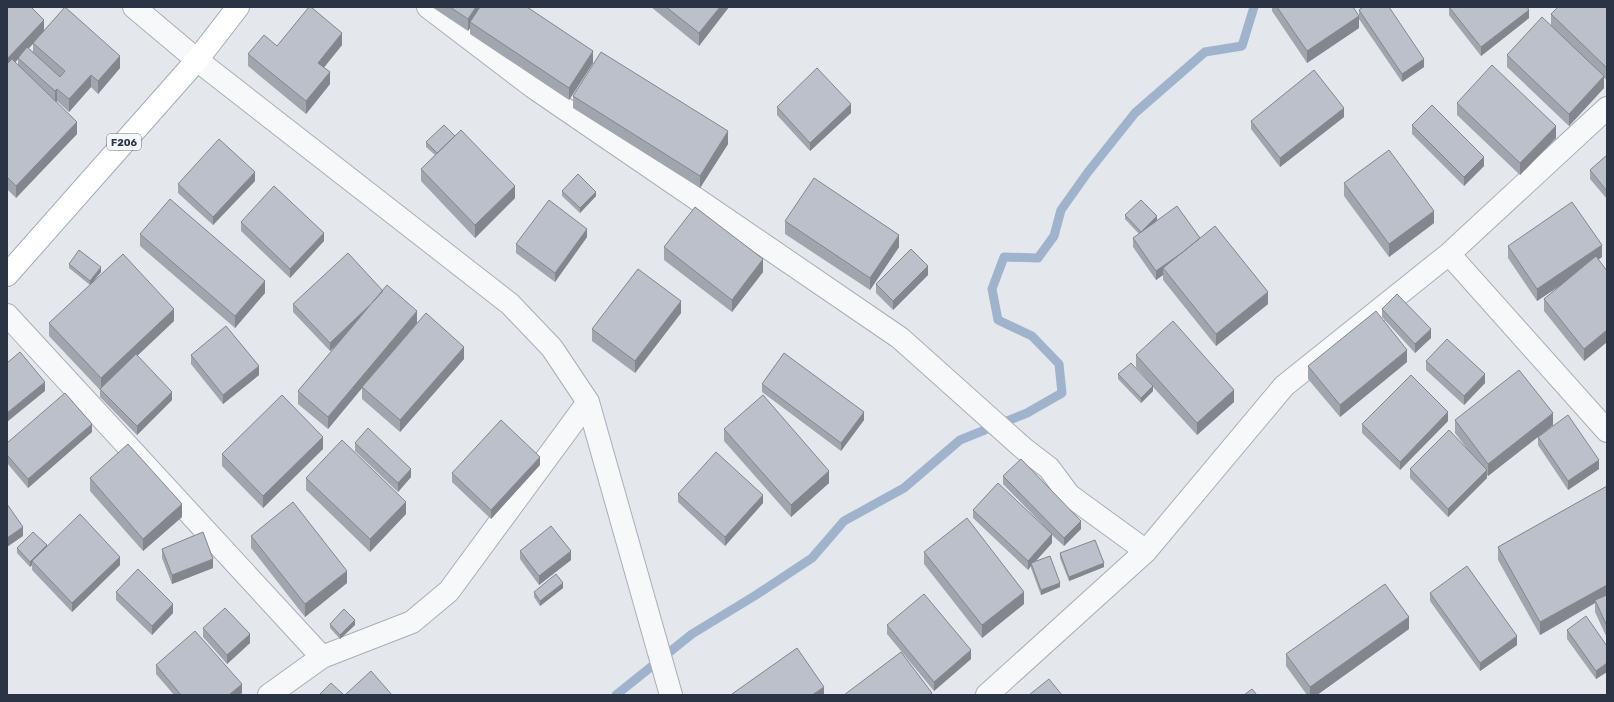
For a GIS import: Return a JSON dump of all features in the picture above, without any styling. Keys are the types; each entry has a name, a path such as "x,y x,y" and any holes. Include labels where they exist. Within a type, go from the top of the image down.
{"main road":[{"name":"F206","path":"7,275 197,60 238,7"}],"street":[{"path":"134,7 197,60 510,304 552,348 588,402 671,695"},
{"path":"428,7 533,87 900,338 1023,448 1049,468 1070,495 1146,551"},
{"path":"987,695 1146,551 1284,386 1449,254 1607,108"},
{"path":"1449,254 1607,431"},
{"path":"7,315 322,657"},
{"path":"269,695 322,657 412,622 449,591 588,402"}],"building":[{"path":"7,7 31,7 44,20 7,59"},
{"path":"65,7 120,56 98,81 91,75 69,99 57,89 55,91 18,58 27,47 60,77 65,71 33,43"},
{"path":"309,7 311,7 342,33 318,63 330,72 306,101 248,54 264,35 277,46"},
{"path":"450,7 476,7 468,19"},
{"path":"480,7 527,7 593,51 569,88 470,22"},
{"path":"666,7 720,7 699,33"},
{"path":"1277,7 1353,7 1359,16 1307,51"},
{"path":"1363,7 1389,7 1424,59 1402,74 1359,10"},
{"path":"1449,7 1527,7 1529,10 1481,47"},
{"path":"1558,7 1607,7 1607,68 1551,14"},
{"path":"1542,17 1604,76 1569,114 1507,55"},
{"path":"601,52 728,131 700,176 573,96"},
{"path":"12,59 77,122 16,186 7,177 7,64"},
{"path":"1492,65 1556,126 1520,163 1457,103"},
{"path":"817,68 851,104 810,143 777,107"},
{"path":"1314,70 1344,108 1280,158 1251,121"},
{"path":"1432,105 1484,157 1464,177 1412,125"},
{"path":"444,125 455,136 437,153 426,142"},
{"path":"461,130 515,186 475,225 421,169"},
{"path":"219,139 255,172 213,217 178,184"},
{"path":"1389,150 1434,211 1389,244 1344,183"},
{"path":"1607,155 1607,191 1590,170"},
{"path":"578,174 596,192 580,208 562,191"},
{"path":"814,178 899,235 870,278 785,221"},
{"path":"274,186 324,233 290,269 241,222"},
{"path":"170,199 265,281 235,316 140,234"},
{"path":"549,200 587,229 555,273 516,244"},
{"path":"1141,200 1157,216 1141,232 1125,215"},
{"path":"1572,202 1602,245 1537,289 1508,246"},
{"path":"1177,206 1200,238 1156,271 1133,238"},
{"path":"695,207 763,259 732,300 664,247"},
{"path":"1215,226 1268,292 1216,334 1163,268"},
{"path":"911,249 928,266 893,301 876,284"},
{"path":"79,250 101,267 90,281 69,264"},
{"path":"348,253 383,291 330,343 293,304"},
{"path":"123,254 174,309 101,378 49,323"},
{"path":"1596,256 1607,271 1607,330 1584,349 1544,299"},
{"path":"638,269 681,301 635,361 592,329"},
{"path":"387,285 417,311 328,417 298,391"},
{"path":"1397,294 1431,329 1415,344 1382,309"},
{"path":"1376,311 1407,350 1340,405 1308,366"},
{"path":"426,313 464,347 400,420 362,387"},
{"path":"1173,321 1234,390 1197,423 1136,355"},
{"path":"226,326 259,366 223,395 191,355"},
{"path":"1447,339 1485,374 1464,396 1426,361"},
{"path":"20,352 45,382 7,413 7,363"},
{"path":"784,353 864,412 841,443 762,384"},
{"path":"136,354 172,392 137,426 100,389"},
{"path":"1131,363 1153,386 1141,398 1118,374"},
{"path":"1519,370 1553,413 1488,464 1455,420"},
{"path":"1411,375 1448,412 1400,462 1362,424"},
{"path":"65,393 92,424 28,479 7,455 7,443"},
{"path":"282,395 323,437 263,496 222,454"},
{"path":"763,395 829,471 791,505 724,429"},
{"path":"1568,415 1599,460 1568,481 1538,437"},
{"path":"501,420 540,457 491,510 452,473"},
{"path":"368,428 411,469 398,483 355,443"},
{"path":"1449,430 1487,470 1448,509 1410,469"},
{"path":"342,440 406,502 370,539 306,478"},
{"path":"128,444 182,504 143,539 90,478"},
{"path":"716,452 763,495 725,537 678,494"},
{"path":"1021,459 1081,521 1064,538 1003,476"},
{"path":"998,483 1052,534 1028,561 973,510"},
{"path":"1607,486 1607,585 1540,622 1498,547"},
{"path":"293,502 347,571 305,604 251,536"},
{"path":"7,504 23,527 7,538"},
{"path":"80,514 120,557 72,603 32,561"},
{"path":"967,518 1024,592 982,625 924,552"},
{"path":"551,526 571,551 539,576 520,551"},
{"path":"33,532 47,545 30,562 17,548"},
{"path":"203,532 213,559 172,575 162,549"},
{"path":"1095,540 1104,563 1069,577 1060,553"},
{"path":"1050,556 1060,583 1041,590 1031,563"},
{"path":"1467,566 1517,636 1480,663 1430,593"},
{"path":"138,569 173,604 152,626 116,592"},
{"path":"556,574 563,583 540,601 534,592"},
{"path":"1385,584 1409,617 1310,687 1286,654"},
{"path":"924,594 971,650 934,682 887,625"},
{"path":"1607,595 1607,626 1595,600"},
{"path":"225,608 250,634 227,655 203,628"},
{"path":"344,609 355,620 340,635 330,624"},
{"path":"1586,616 1607,646 1607,663 1596,671 1567,630"},
{"path":"195,631 242,684 229,695 181,695 156,665"},
{"path":"797,648 824,687 812,695 732,694"},
{"path":"901,652 932,693 929,695 844,695"},
{"path":"371,671 392,695 345,695"},
{"path":"1049,679 1062,695 1029,695"},
{"path":"331,683 344,695 319,695"},
{"path":"1252,689 1257,695 1244,695"}],"waterway":[{"path":"616,695 692,634 756,595 812,558 844,521 904,488 960,440 1027,413 1062,393 1059,364 1032,336 998,320 992,289 1004,257 1038,258 1054,236 1061,210 1088,172 1135,113 1205,52 1242,46 1254,7"}]}
